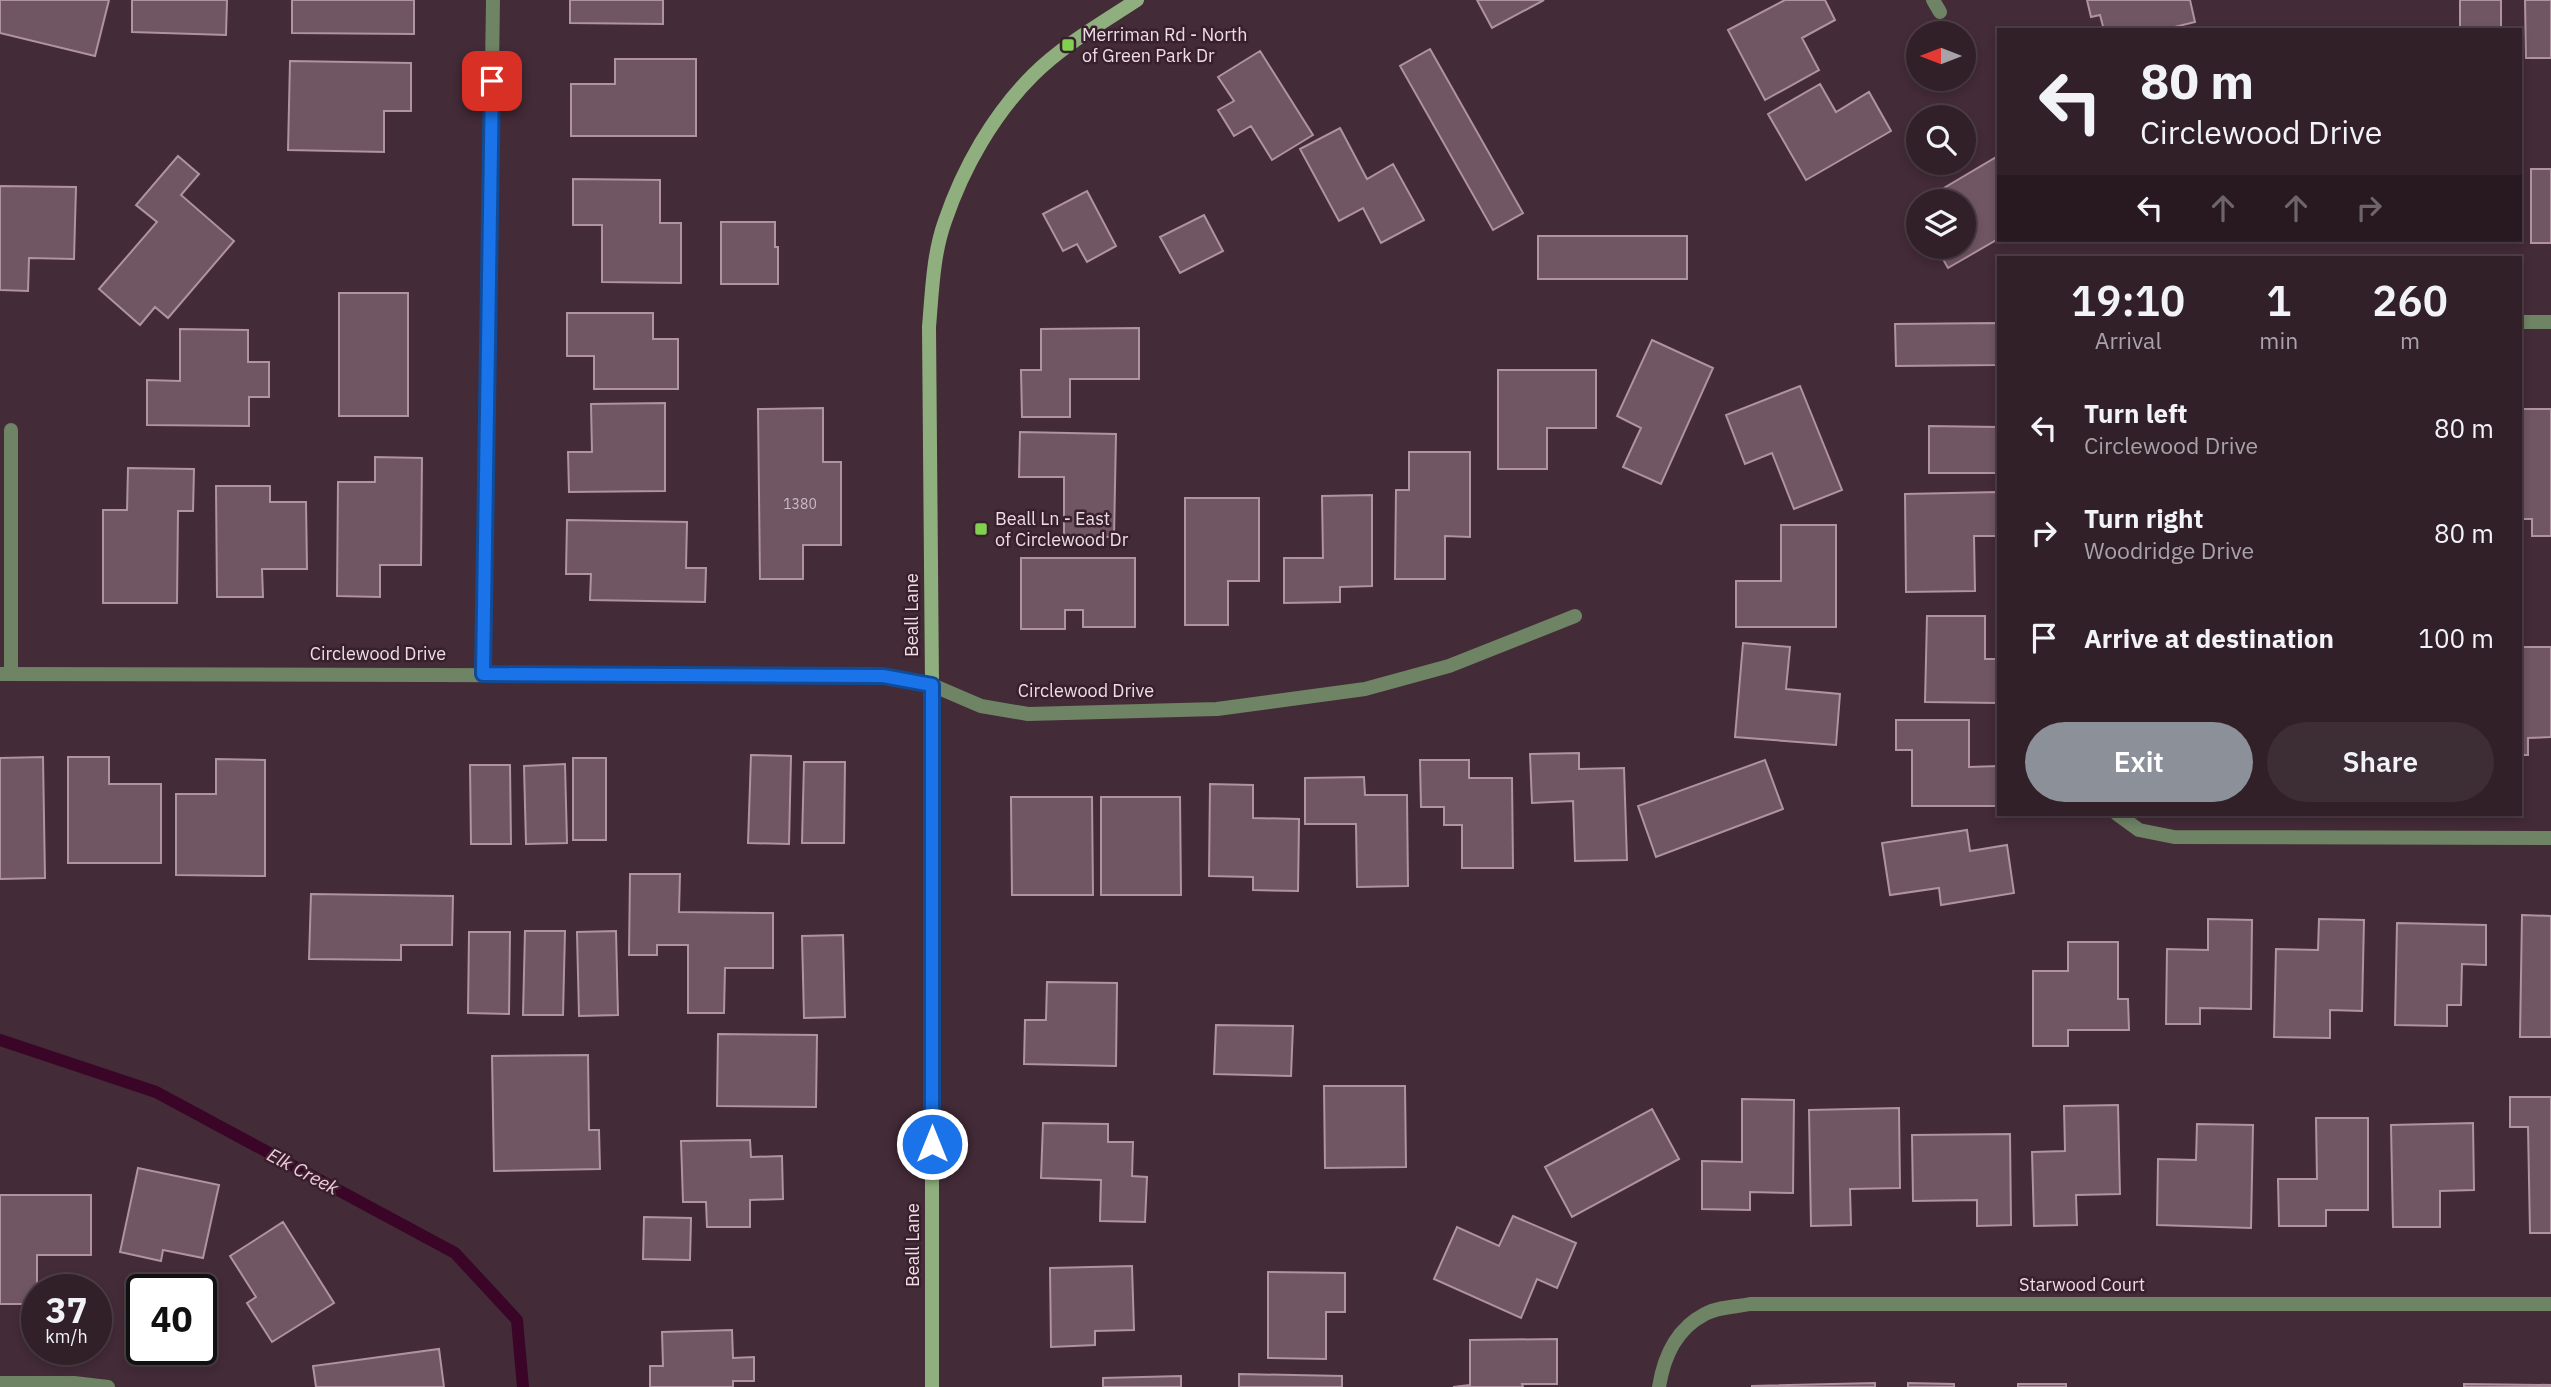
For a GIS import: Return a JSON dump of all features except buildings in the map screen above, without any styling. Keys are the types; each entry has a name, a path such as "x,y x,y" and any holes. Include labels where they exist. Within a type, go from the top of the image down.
{"street":[{"path":"483,674 493,0"},
{"name":"Beall Lane","path":"932,1387 929,327 933,278 944,223 970,162 999,116 1033,75 1068,45 1137,0"},
{"path":"2522,322 2551,322"},
{"path":"5,674 10,430"},
{"name":"Circlewood Drive","path":"5,674 883,676 932,685 981,706 1028,714 1217,709 1365,689 1449,666 1575,616"},
{"path":"2120,816 2139,830 2174,837 2551,838"},
{"name":"Starwood Court","path":"1659,1387 1663,1362 1679,1333 1707,1313 1750,1304 2551,1304"},
{"path":"0,1383 74,1383 108,1387"}],"waterway":[{"name":"Elk Creek","path":"0,1040 156,1092 455,1253 517,1320 523,1387"}],"place":[{"name":"Merriman Rd - North of Green Park Dr","path":"1068,45"},
{"name":"Beall Ln - East of Circlewood Dr","path":"981,529"}],"route":[{"path":"492,81 483,674 883,676 932,685 932,1144"}]}
